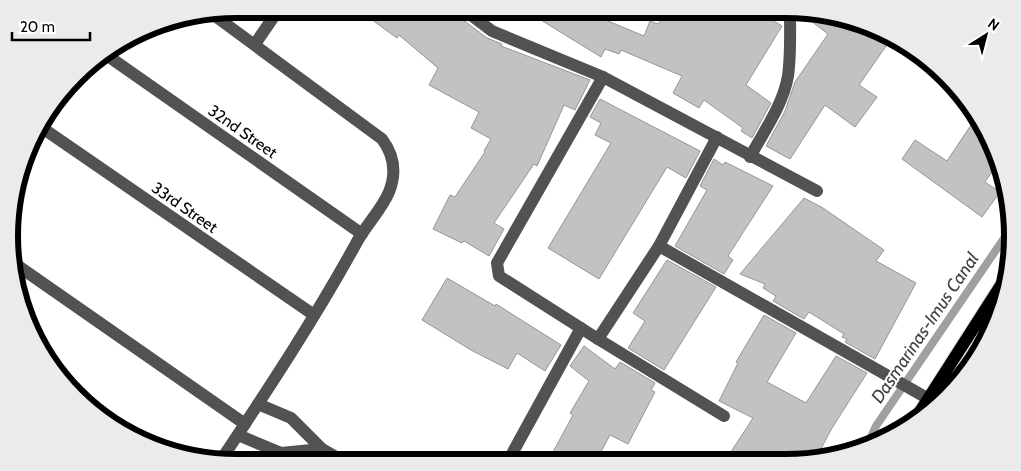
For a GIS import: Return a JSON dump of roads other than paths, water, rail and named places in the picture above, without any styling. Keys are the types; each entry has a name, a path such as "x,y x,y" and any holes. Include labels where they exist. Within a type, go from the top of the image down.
{"main road":[{"path":"924,403 996,293"}],"street":[{"path":"218,18 382,139 392,152 394,167 388,192 327,296 226,453"},
{"path":"255,44 273,18"},
{"path":"475,18 492,31 603,77 817,191"},
{"path":"750,157 785,88 788,75 790,18"},
{"name":"32nd Street","path":"110,57 362,234"},
{"path":"603,77 497,263 499,276 724,416"},
{"name":"33rd Street","path":"45,130 314,315"},
{"path":"598,339 659,246 717,137"},
{"path":"659,246 927,398"},
{"path":"20,267 241,430 281,453 322,449"},
{"path":"512,454 580,328"},
{"path":"258,404 291,418 322,449 331,454"}],"waterway":[{"name":"Dasmarinas-Imus Canal","path":"872,436 876,426 1004,239"}]}
